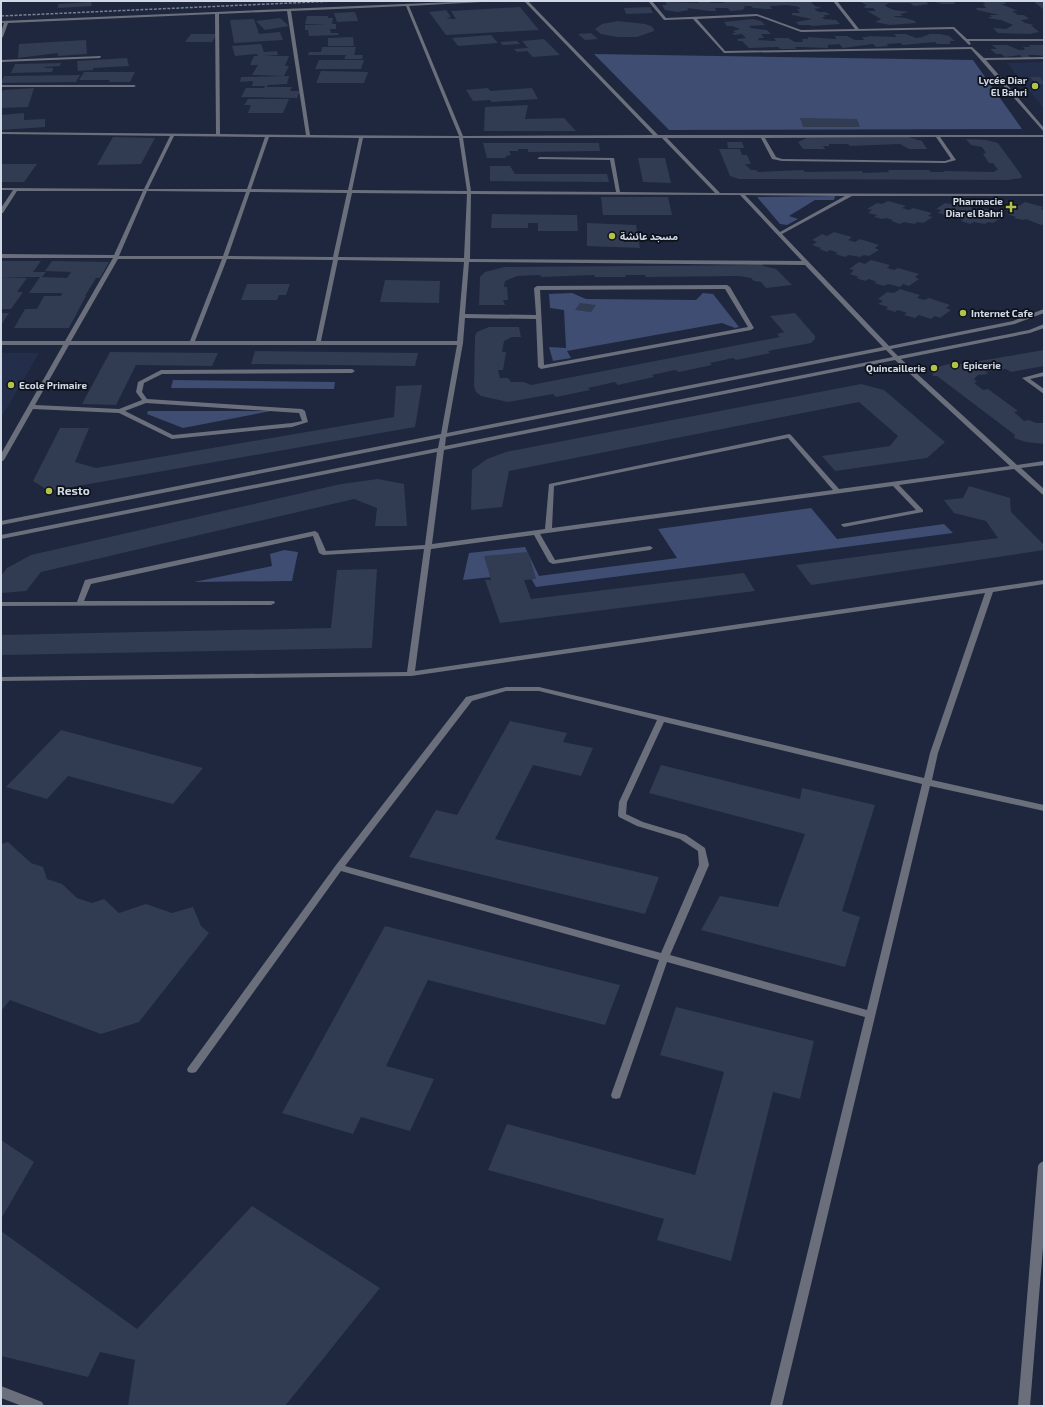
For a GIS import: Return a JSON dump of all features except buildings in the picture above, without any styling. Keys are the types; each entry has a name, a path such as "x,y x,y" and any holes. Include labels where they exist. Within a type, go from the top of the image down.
{"street":[{"path":"1,22 499,1"},
{"path":"526,1 656,136"},
{"path":"650,1 665,19 757,15 801,31 954,28 972,48 984,58 1044,131"},
{"path":"834,1 858,30"},
{"path":"407,6 461,136 469,192 467,259 460,343 443,434 411,674"},
{"path":"288,10 308,136"},
{"path":"216,13 218,36 218,134"},
{"path":"694,18 724,52 972,48"},
{"path":"1,37 6,22"},
{"path":"966,40 1044,40"},
{"path":"1,61 100,57"},
{"path":"984,58 1044,58"},
{"path":"1,86 134,86"},
{"path":"1,133 218,134 361,137 937,136 1044,138"},
{"path":"1,460 116,257 145,191 173,134"},
{"path":"192,343 226,258 268,135"},
{"path":"663,136 719,194"},
{"path":"762,136 774,158 782,160 945,162 954,160 937,136"},
{"path":"318,343 361,137"},
{"path":"540,158 612,158 618,192"},
{"path":"1,189 1044,195"},
{"path":"1,212 16,189"},
{"path":"741,194 897,358 1044,493"},
{"path":"779,234 852,194"},
{"path":"1,256 807,263"},
{"path":"727,287 750,328 541,368 538,317 537,288 727,287"},
{"path":"1,523 443,434 1015,322 1044,311"},
{"path":"462,316 538,317"},
{"path":"1,537 897,358 1030,331 1044,326"},
{"path":"1,343 460,343"},
{"path":"145,401 139,392 141,382 160,372 352,371"},
{"path":"1044,374 1025,378 1044,392"},
{"path":"31,407 120,411 172,437 304,422 302,410 145,401 120,411"},
{"path":"548,531 551,485 789,436 838,492"},
{"path":"80,603 88,582 315,533 323,553 428,547 1044,463"},
{"path":"844,525 921,511 895,484"},
{"path":"536,532 553,562 650,548"},
{"path":"1,679 411,674 1044,582"},
{"path":"776,1406 934,753 990,590"},
{"path":"1,604 271,603"},
{"path":"192,1069 339,867 469,699 506,689 539,689 927,782 1044,808"},
{"path":"616,1095 664,958 704,865 702,850 683,837 640,824 622,815 623,802 662,718"},
{"path":"339,867 871,1015"},
{"path":"1024,1406 1044,1166"},
{"path":"1,1392 38,1406"}],"shaded area":[{"path":"594,54 973,60 1022,129 669,130"},
{"name":"Lycée Diar El Bahri","path":"1044,62 1044,109 1007,63"},
{"path":"835,196 834,200 815,200 789,216 798,219 787,225 780,224 757,197"},
{"path":"572,293 586,299 696,300 703,293 713,294 739,327 735,328 722,323 567,351 571,358 553,361 549,347 566,348 564,310 550,308 549,294"},
{"name":"Ecole Primaire","path":"1,353 39,353 1,418"},
{"path":"173,380 335,382 334,389 171,388"},
{"path":"148,411 271,411 183,428 147,414"},
{"path":"811,508 837,539 944,524 953,533 536,587 528,573 463,580 469,553 525,547 539,576 677,558 658,529"},
{"path":"284,550 298,552 292,581 194,582 272,566 270,554"}],"railway":[{"path":"1,16 335,1"}],"place":[{"name":"Lycée Diar El Bahri","path":"1035,86"},
{"name":"Pharmacie Diar el Bahri","path":"1011,207"},
{"name":"مسجد عائشة","path":"612,236"},
{"name":"Internet Cafe","path":"963,313"},
{"name":"Epicerie","path":"955,365"},
{"name":"Quincaillerie","path":"934,368"},
{"name":"Ecole Primaire","path":"11,385"},
{"name":"Resto","path":"49,491"}]}
